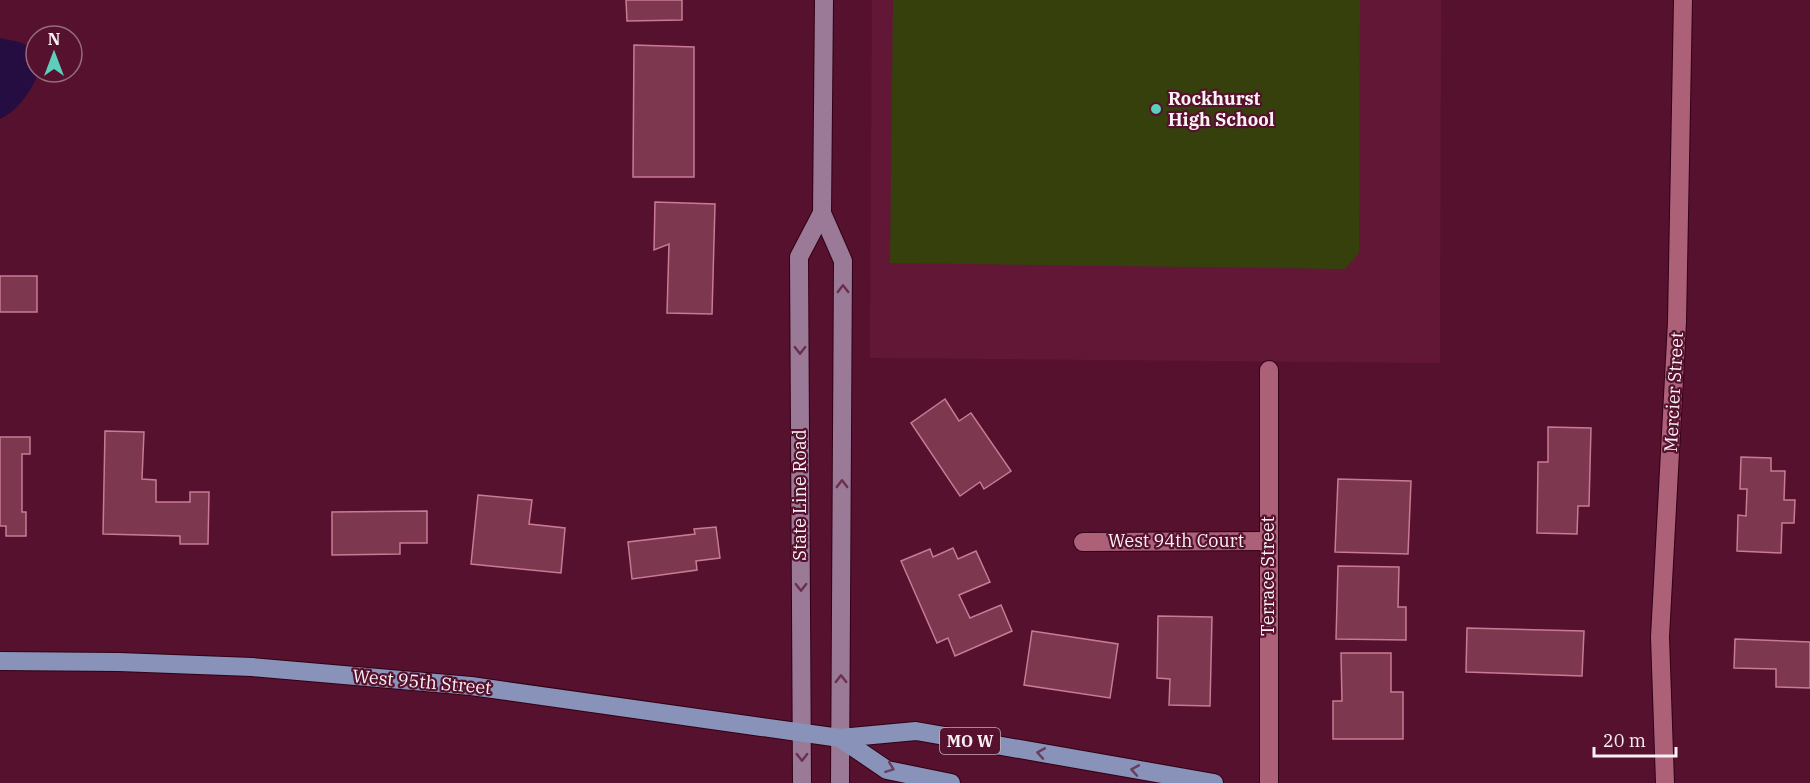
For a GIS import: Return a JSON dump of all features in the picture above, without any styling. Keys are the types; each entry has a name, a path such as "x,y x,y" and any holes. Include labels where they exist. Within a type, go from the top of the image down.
{"main road":[{"name":"State Line Road","path":"824,0 822,213 843,261 840,783"},
{"name":"State Line Road","path":"802,783 799,257 822,213"},
{"name":"West 95th Street","path":"0,660 252,667 471,686 840,738"},
{"name":"MO W","path":"840,738 916,731 1214,783"},
{"name":"MO W","path":"840,738 887,770 951,783"}],"street":[{"name":"Mercier Street","path":"1665,783 1660,637 1677,322 1683,0"},
{"name":"Terrace Street","path":"1269,370 1269,783"},
{"name":"West 94th Court","path":"1083,542 1268,541"}],"shaded area":[{"name":"Rockhurst High School","path":"872,0 1441,0 1440,363 870,358"},
{"path":"0,38 24,44 24,84 33,84 13,111 0,119"}],"green space":[{"name":"Rockhurst High School","path":"893,0 1360,0 1359,253 1345,269 890,263"}],"building":[{"path":"626,0 682,0 682,20 627,21"},
{"path":"634,45 694,47 694,177 633,177"},
{"path":"655,202 715,204 712,314 667,313 669,244 654,250"},
{"path":"0,276 37,276 37,312 0,312"},
{"path":"945,399 959,421 971,413 1011,471 984,489 980,482 960,496 911,423"},
{"path":"1548,427 1591,428 1589,506 1578,506 1577,534 1537,533 1538,462 1548,462"},
{"path":"105,431 144,432 142,479 156,480 156,502 190,502 190,492 209,492 208,544 180,544 180,536 103,534"},
{"path":"0,437 30,437 30,454 22,454 22,512 26,512 26,536 6,536 6,526 0,526"},
{"path":"1741,457 1771,458 1771,471 1785,471 1784,500 1795,500 1794,523 1782,523 1781,553 1737,551 1738,515 1746,516 1747,489 1740,489"},
{"path":"1338,479 1411,481 1408,554 1335,552"},
{"path":"478,495 532,500 529,524 565,528 561,573 471,564"},
{"path":"427,511 427,543 400,543 400,554 332,555 332,512"},
{"path":"716,527 720,558 696,561 697,570 632,579 628,542 695,534 694,529"},
{"path":"953,548 958,559 976,551 990,582 959,595 970,618 1001,605 1012,631 955,656 948,638 937,643 901,561 930,549 933,557"},
{"path":"1338,566 1399,567 1398,607 1406,607 1406,640 1336,639"},
{"path":"1158,616 1212,617 1210,706 1169,705 1170,679 1157,678"},
{"path":"1467,628 1584,631 1582,676 1466,672"},
{"path":"1032,631 1118,644 1110,698 1024,685"},
{"path":"1735,639 1810,642 1810,688 1776,687 1776,669 1734,668"},
{"path":"1341,653 1391,653 1391,692 1403,692 1403,739 1333,739 1333,701 1342,701"}],"place":[{"name":"Rockhurst High School","path":"1156,109"}]}
